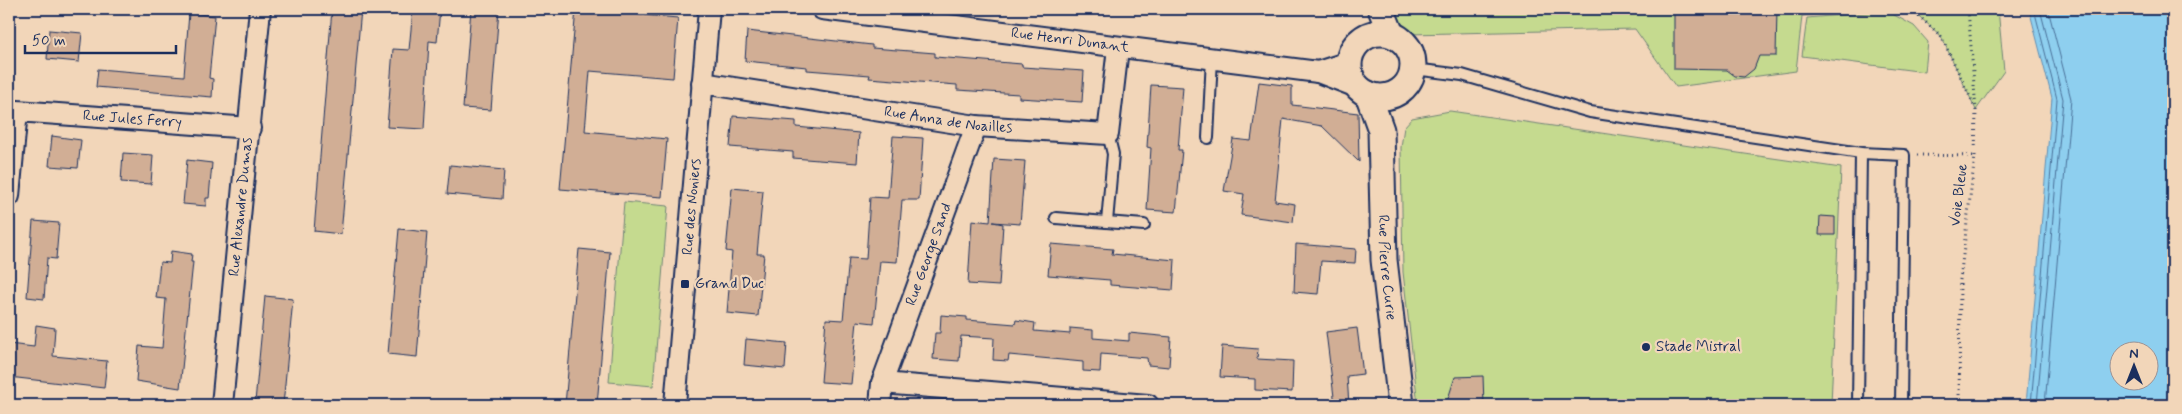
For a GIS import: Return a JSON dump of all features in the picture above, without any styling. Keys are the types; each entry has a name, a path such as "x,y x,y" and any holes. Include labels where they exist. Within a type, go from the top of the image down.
{"street":[{"name":"Rue Alexandre Dumas","path":"222,405 260,9"},
{"name":"Rue des Noniers","path":"675,405 709,9"},
{"name":"Rue Henri Dunant","path":"822,9 1318,72 1363,91"},
{"path":"1373,9 1381,34"},
{"path":"1381,9 1381,34"},
{"path":"1381,34 1401,40 1409,48 1413,58 1414,69 1411,79 1405,88 1396,94 1378,97 1363,91 1352,79 1349,62 1356,46 1381,34"},
{"path":"1108,134 1118,48"},
{"name":"Rue Henri Dunant","path":"1318,72 1349,62"},
{"name":"Rue Anna de Noailles","path":"702,83 976,126 1108,134"},
{"name":"Rue Pierre Curie","path":"1363,91 1381,130 1384,260 1401,405"},
{"name":"Rue Pierre Curie","path":"1381,130 1396,94"},
{"name":"Rue Jules Ferry","path":"9,196 17,111 250,128"},
{"name":"Rue George Sand","path":"880,405 882,383 976,126"},
{"path":"882,383 1148,405"}],"lane":[{"path":"1208,138 1212,58"},
{"path":"1414,69 1462,75 1590,112 1861,153 1904,155 1901,405"},
{"path":"1106,222 1113,154 1108,134"},
{"path":"1858,405 1861,153"},
{"path":"1056,218 1144,225"}],"path":[{"name":"Voie Bleue","path":"1911,9 1941,36 1976,110 1975,156 1960,280 1959,405"},
{"path":"1968,9 1976,110"},
{"path":"1904,155 1975,156"}],"green space":[{"path":"1392,9 1873,9 1802,16 1796,71 1676,87 1635,29 1409,34"},
{"path":"1911,9 1998,9 2004,71 1976,110 1941,36"},
{"path":"1887,11 1914,26 1928,42 1925,72 1802,56 1807,18"},
{"path":"1450,111 1841,168 1831,405 1418,405 1403,272 1401,147 1404,127 1412,118"},
{"path":"624,202 668,206 653,386 609,382"}],"water":[{"path":"2029,9 2173,9 2173,405 2026,405 2052,98"}],"building":[{"path":"332,9 361,9 341,234 314,231"},
{"path":"413,9 440,9 437,42 429,41 424,129 387,127 393,49 409,50"},
{"path":"471,9 499,9 491,110 463,108"},
{"path":"576,9 595,9 595,11 678,18 673,78 590,71 585,131 667,139 662,197 560,189"},
{"path":"1674,9 1777,9 1776,56 1759,56 1754,69 1744,77 1735,76 1727,70 1674,69"},
{"path":"189,13 215,16 209,78 213,79 212,97 96,87 98,69 184,76"},
{"path":"49,30 82,33 79,62 47,59"},
{"path":"747,31 872,45 872,48 935,53 935,57 1022,64 1022,67 1084,71 1082,102 1019,98 1019,94 957,90 957,85 869,78 870,75 807,70 807,67 745,61"},
{"path":"1259,82 1292,86 1292,105 1358,113 1359,162 1322,126 1283,119 1275,201 1295,204 1293,222 1241,215 1244,194 1224,191 1233,139 1251,141"},
{"path":"1151,85 1183,87 1178,150 1182,150 1176,212 1147,210 1151,148 1147,147"},
{"path":"733,116 796,121 796,127 859,133 857,163 793,158 793,152 730,147"},
{"path":"52,136 81,140 78,168 49,166"},
{"path":"893,136 923,138 919,200 902,200 897,262 880,261 874,323 857,321 851,384 821,382 826,319 843,320 849,258 866,259 870,197 888,198"},
{"path":"123,153 153,155 151,184 121,182"},
{"path":"994,159 1025,161 1020,224 993,222 1003,224 999,286 968,284 972,220 990,222"},
{"path":"187,160 212,163 209,198 206,198 206,206 183,204"},
{"path":"450,165 504,170 502,199 447,194"},
{"path":"732,188 763,191 757,254 764,254 758,316 727,313 732,252 726,251"},
{"path":"1820,216 1835,217 1835,235 1819,235"},
{"path":"33,221 59,223 56,259 47,258 44,299 27,297"},
{"path":"399,229 427,232 417,357 388,354"},
{"path":"1051,244 1113,249 1112,254 1175,260 1173,290 1110,285 1110,280 1048,275"},
{"path":"1296,244 1356,249 1355,263 1321,261 1318,294 1294,292"},
{"path":"579,249 610,252 597,405 565,405"},
{"path":"171,251 192,254 191,262 193,262 180,388 136,381 139,346 162,348 166,299 156,298 160,262 170,263"},
{"path":"265,296 293,299 283,405 255,402"},
{"path":"941,315 967,317 967,320 1015,324 1016,320 1035,323 1034,331 1070,334 1070,328 1093,330 1093,338 1129,341 1129,333 1171,337 1169,367 1148,365 1147,358 1101,354 1100,372 1083,371 1083,362 1009,355 1008,361 993,360 994,338 961,336 959,361 933,359 935,333 940,333"},
{"path":"36,325 55,328 53,356 107,361 104,388 9,377 9,344 34,347"},
{"path":"1357,328 1363,374 1347,376 1349,405 1335,405 1326,332"},
{"path":"746,339 787,343 785,369 744,365"},
{"path":"1222,346 1258,349 1257,359 1293,361 1292,392 1255,390 1255,379 1220,377"},
{"path":"1483,376 1484,405 1446,405 1455,377"}],"place":[{"name":"Grand Duc","path":"685,284"},
{"name":"Stade Mistral","path":"1646,347"}]}
